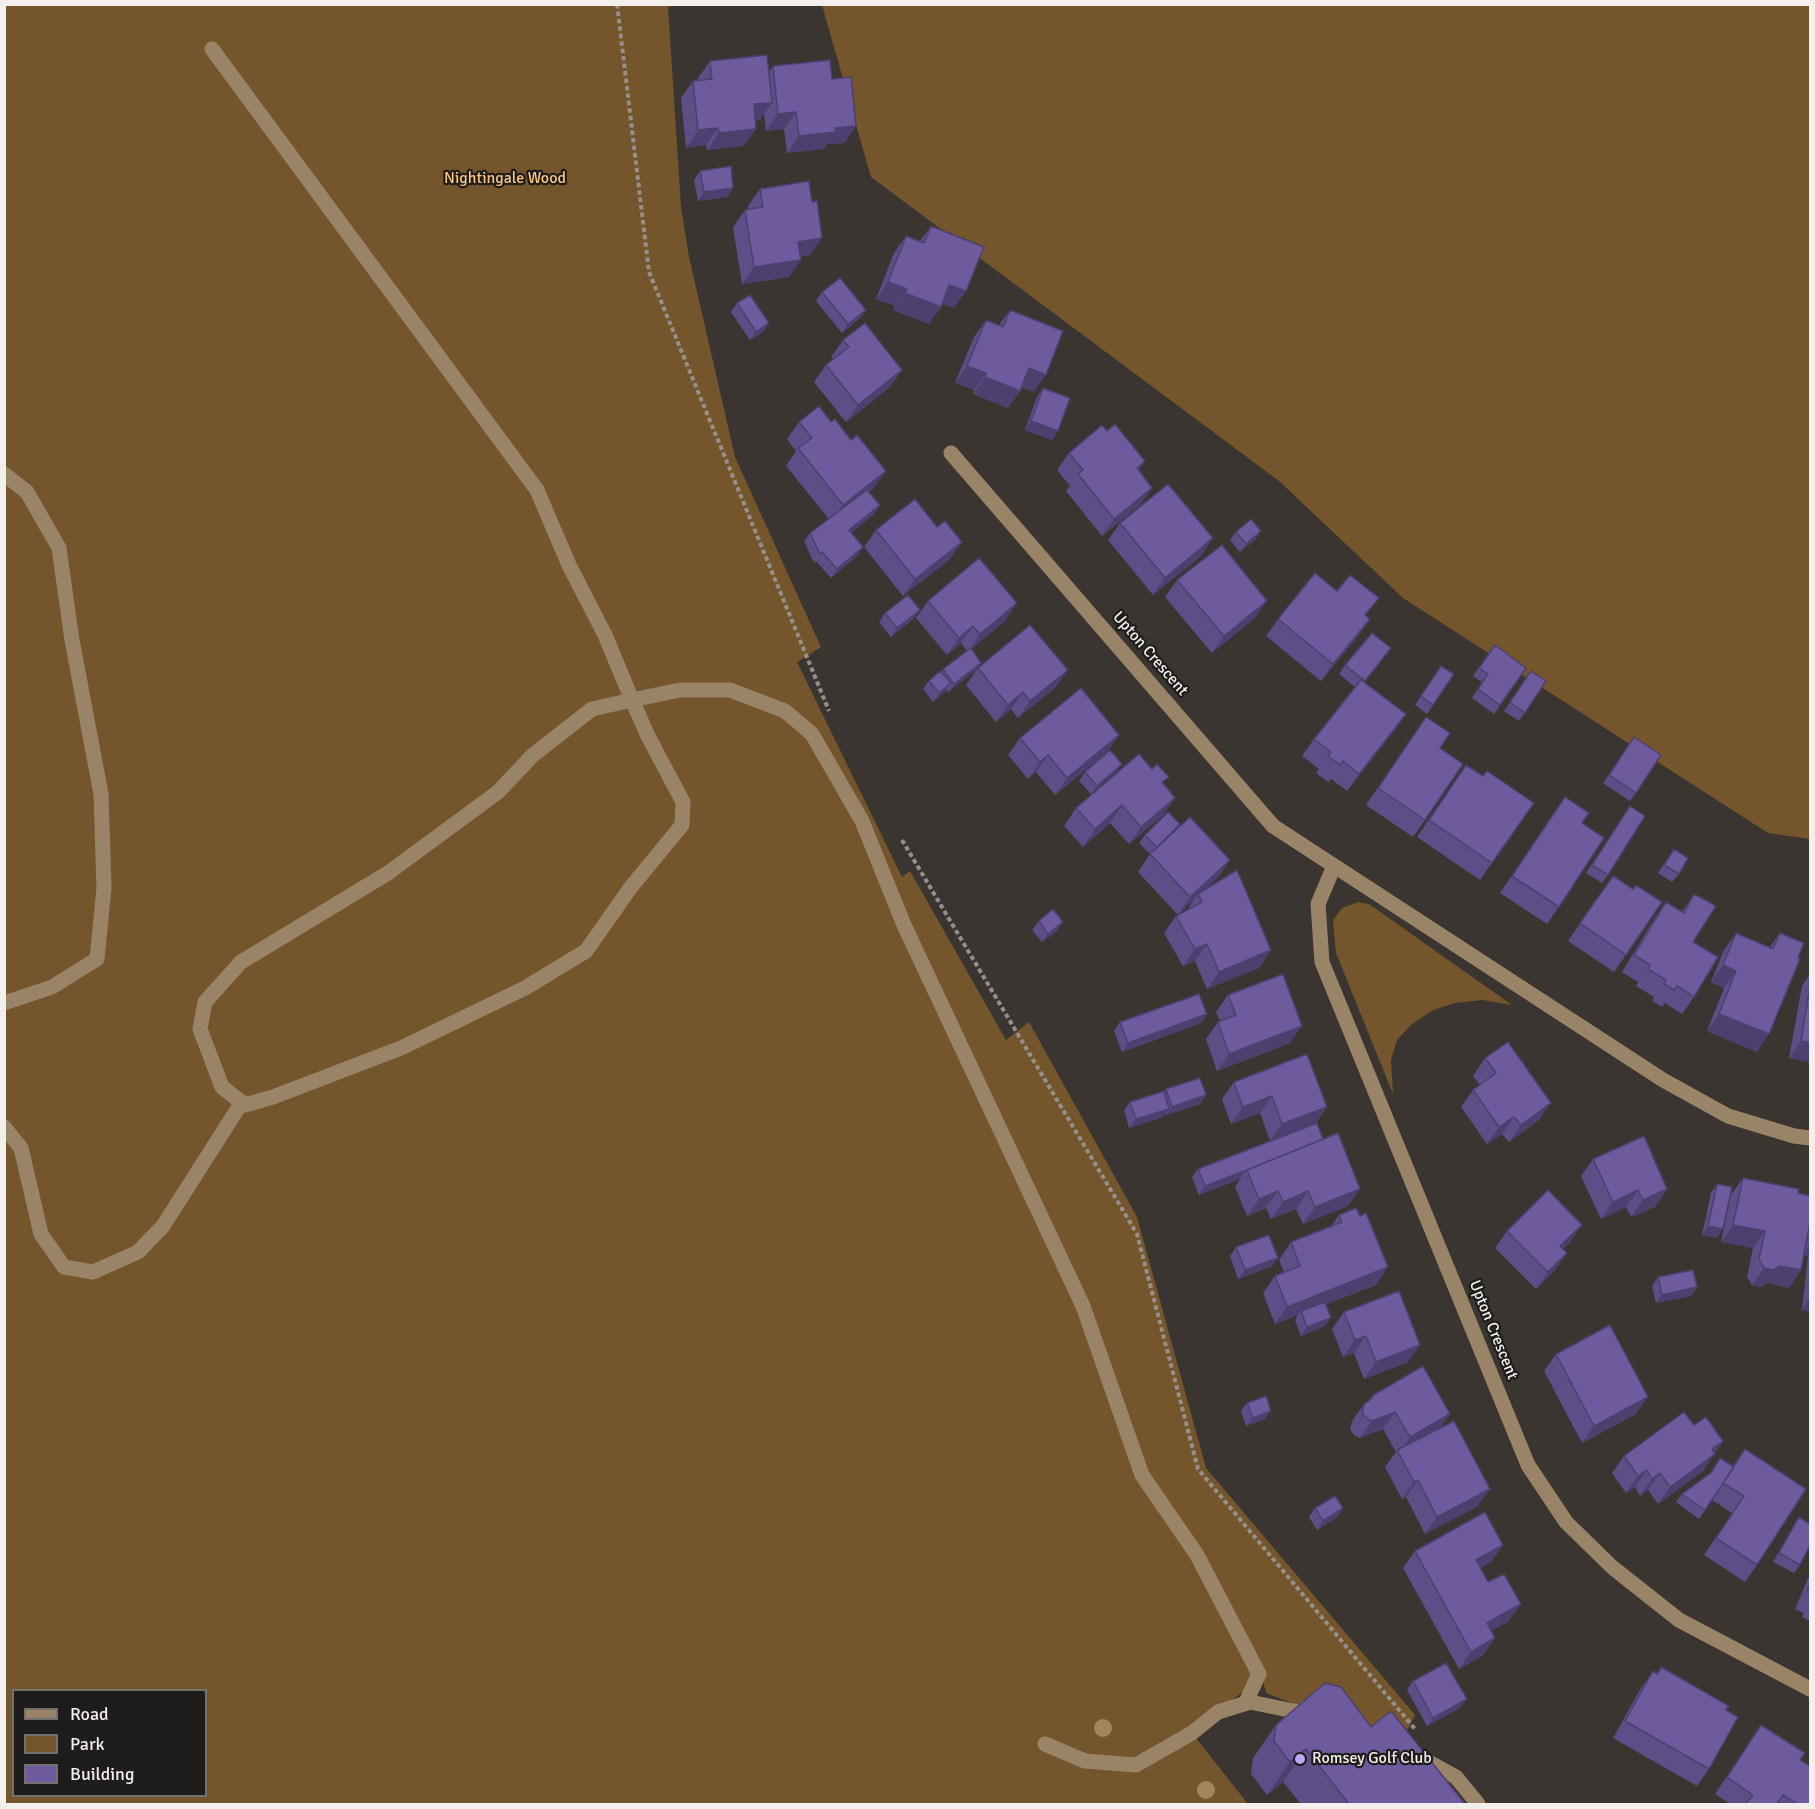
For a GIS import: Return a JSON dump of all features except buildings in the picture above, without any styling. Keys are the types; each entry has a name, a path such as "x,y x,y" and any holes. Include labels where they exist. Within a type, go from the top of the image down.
{"street":[{"path":"212,49 537,490 632,700 683,802 682,825 631,887 586,951 525,988 401,1048 273,1097 245,1105 222,1087 200,1029 205,1002 241,962 388,873 498,792 533,755 592,709 632,700 680,690 730,690 785,711 812,734 862,821 904,925 1083,1305 1142,1475 1197,1555 1259,1674 1245,1704"},
{"name":"Upton Crescent","path":"951,453 1273,826 1663,1080 1728,1116 1794,1136 1810,1138"},
{"path":"4,474 27,492 59,548 72,640 101,794 104,888 97,959 52,987 4,1003"},
{"name":"Upton Crescent","path":"1334,866 1318,904 1322,962 1530,1468 1566,1522 1612,1567 1671,1614 1810,1689"},
{"path":"4,1127 21,1148 40,1234 64,1267 93,1272 138,1252 163,1226 242,1102"},
{"path":"1046,1744 1084,1761 1136,1766 1192,1733 1218,1712 1250,1702 1301,1711 1332,1721"},
{"path":"1402,1746 1456,1777 1478,1804"}],"path":[{"path":"617,4 649,272 834,722"},
{"path":"899,834 1137,1233 1198,1469 1420,1735"}],"green space":[{"name":"Nightingale Wood","path":"5,5 676,5 668,7 681,207 689,257 735,457 821,647 797,662 902,877 910,871 1006,1040 1029,1022 1137,1217 1206,1468 1415,1715 1403,1738 1333,1719 1266,1693 1262,1676 1192,1733 1248,1804 5,1804"},
{"path":"822,5 1810,5 1810,839 1768,833 1403,598 1279,481 871,177"},
{"path":"1358,902 1369,904 1512,1005 1482,1000 1455,1003 1433,1010 1412,1024 1397,1040 1391,1060 1393,1094 1336,953 1333,920 1342,908"}],"place":[{"name":"Romsey Golf Club","path":"1300,1759"}]}
